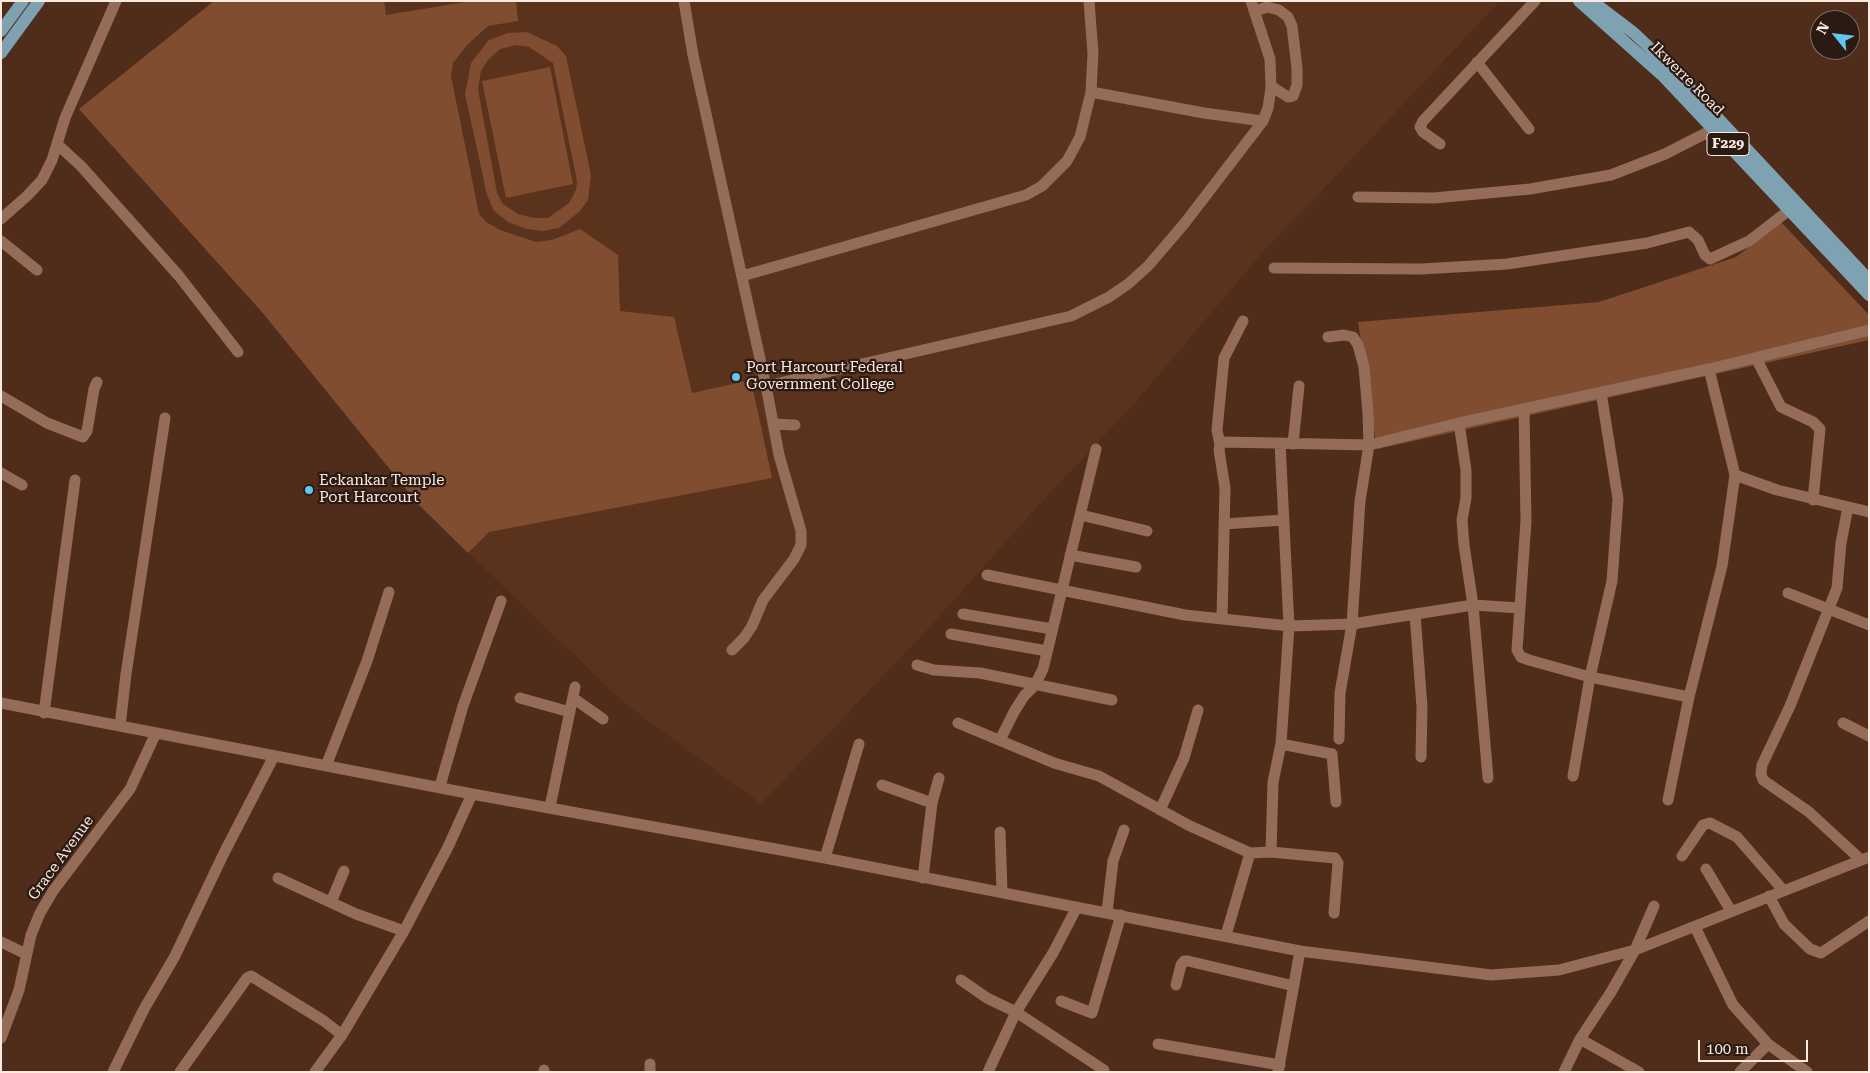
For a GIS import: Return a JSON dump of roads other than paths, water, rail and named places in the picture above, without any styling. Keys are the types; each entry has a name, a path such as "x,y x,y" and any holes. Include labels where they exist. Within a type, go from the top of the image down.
{"main road":[{"path":"1,31 23,1"},
{"path":"1,53 39,1"},
{"name":"Ikwerre Road","path":"1579,1 1645,58 1869,295"},
{"name":"Ikwerre Road","path":"1592,1 1634,33 1673,70 1869,280"}],"street":[{"path":"1,218 28,196 42,180 57,144 65,118 116,1"},
{"path":"684,1 693,55 766,386 779,455 801,531 801,545 794,558 763,600 752,626 744,638 732,650"},
{"path":"742,276 1026,195 1042,186 1067,161 1080,137 1091,92 1093,53 1089,1"},
{"path":"1440,144 1423,132 1420,127 1423,121 1535,1"},
{"path":"766,386 1036,324 1084,311 1128,284 1148,266 1184,224 1263,121 1268,108 1271,86 1270,59 1253,6 1279,10 1288,17 1292,26 1297,85 1293,96 1288,97 1271,86"},
{"path":"1477,62 1529,129"},
{"path":"1091,92 1204,114 1263,121"},
{"path":"1358,197 1434,198 1530,189 1611,175 1665,154 1714,129"},
{"path":"57,144 81,166 179,276 238,352"},
{"path":"1274,268 1421,269 1507,264 1647,243 1689,232 1698,240 1705,255 1710,259 1749,241 1788,211"},
{"path":"1,240 38,270"},
{"path":"1222,619 1225,488 1217,430 1224,358 1243,321"},
{"path":"1220,445 1224,442 1369,445 1459,423 1709,369 1869,330"},
{"path":"1328,337 1344,335 1352,337 1358,345 1364,367 1369,445 1360,501 1352,624 1340,693 1339,739"},
{"path":"1756,358 1781,407 1813,422 1820,428 1813,500"},
{"path":"1668,800 1689,697 1722,566 1735,475 1709,369"},
{"path":"1,396 47,423 83,437 87,431 94,390 98,382"},
{"path":"1293,444 1299,386"},
{"path":"1573,776 1590,676 1612,581 1618,499 1601,392"},
{"path":"1524,409 1526,521 1516,650 1521,657 1590,676 1689,697"},
{"path":"120,726 126,674 165,418"},
{"path":"1459,423 1466,470 1466,498 1462,520 1464,545 1473,605 1488,778"},
{"path":"773,424 796,425"},
{"path":"1271,852 1273,782 1282,744 1289,626 1280,443"},
{"path":"1000,740 1024,696 1035,685 1043,669 1096,449"},
{"path":"1,473 22,485"},
{"path":"1735,475 1813,500 1869,512"},
{"path":"44,713 75,480"},
{"path":"1,703 44,713 156,732 326,766 440,786 472,794 1108,912 1300,951 1491,975 1558,970 1635,950 1865,858 1814,816 1763,780 1761,774 1762,765 1790,706 1837,588 1841,544 1848,507"},
{"path":"1080,515 1147,531"},
{"path":"1224,524 1284,520"},
{"path":"1070,555 1136,567"},
{"path":"987,575 1185,615 1289,626 1352,624 1473,605 1520,608"},
{"path":"326,766 367,661 389,592"},
{"path":"1788,593 1869,625"},
{"path":"440,786 462,706 501,601"},
{"path":"963,614 1052,629"},
{"path":"1415,614 1422,707 1421,757"},
{"path":"951,634 1047,651"},
{"path":"917,665 934,670 980,673 1112,700"},
{"path":"550,807 574,693 603,719"},
{"path":"520,698 570,712"},
{"path":"1160,810 1184,758 1198,710"},
{"path":"958,723 1054,763 1100,776 1160,810 1250,853 1271,852 1335,858 1337,860 1334,912"},
{"path":"1843,723 1868,732"},
{"name":"Grace Avenue","path":"1,1038 4,1022 19,990 26,954 40,912 130,789 156,732"},
{"path":"825,858 860,744"},
{"path":"1282,744 1332,754 1336,802"},
{"path":"114,1072 144,1009 175,956 223,855 274,756"},
{"path":"923,878 932,803 938,778"},
{"path":"882,785 932,803"},
{"path":"315,1072 342,1035 404,931 448,847 472,794"},
{"path":"1682,856 1703,826 1710,823 1737,837 1783,890"},
{"path":"1108,912 1113,861 1124,830"},
{"path":"1000,832 1002,892"},
{"path":"1226,935 1250,853"},
{"path":"1706,869 1731,911"},
{"path":"331,902 344,871"},
{"path":"278,878 331,902 404,931"},
{"path":"1769,896 1784,924 1814,951 1821,953 1869,921"},
{"path":"1564,1072 1580,1039 1611,992 1635,950 1654,906"},
{"path":"988,1072 1016,1012 1053,953 1077,907"},
{"path":"1061,1000 1092,1012 1121,915"},
{"path":"1695,927 1733,1006 1768,1044 1807,1072"},
{"path":"1,942 26,954"},
{"path":"1158,1044 1279,1068 1300,951"},
{"path":"1176,984 1181,965 1184,961 1188,961 1294,986"},
{"path":"180,1072 246,978 252,976 324,1021 342,1035"},
{"path":"961,980 986,998 1016,1012 1104,1070"},
{"path":"1580,1039 1639,1072"},
{"path":"1740,1072 1768,1044"}],"place":[{"name":"Port Harcourt Federal Government College","path":"736,377"},
{"name":"Eckankar Temple Port Harcourt","path":"309,490"}]}
